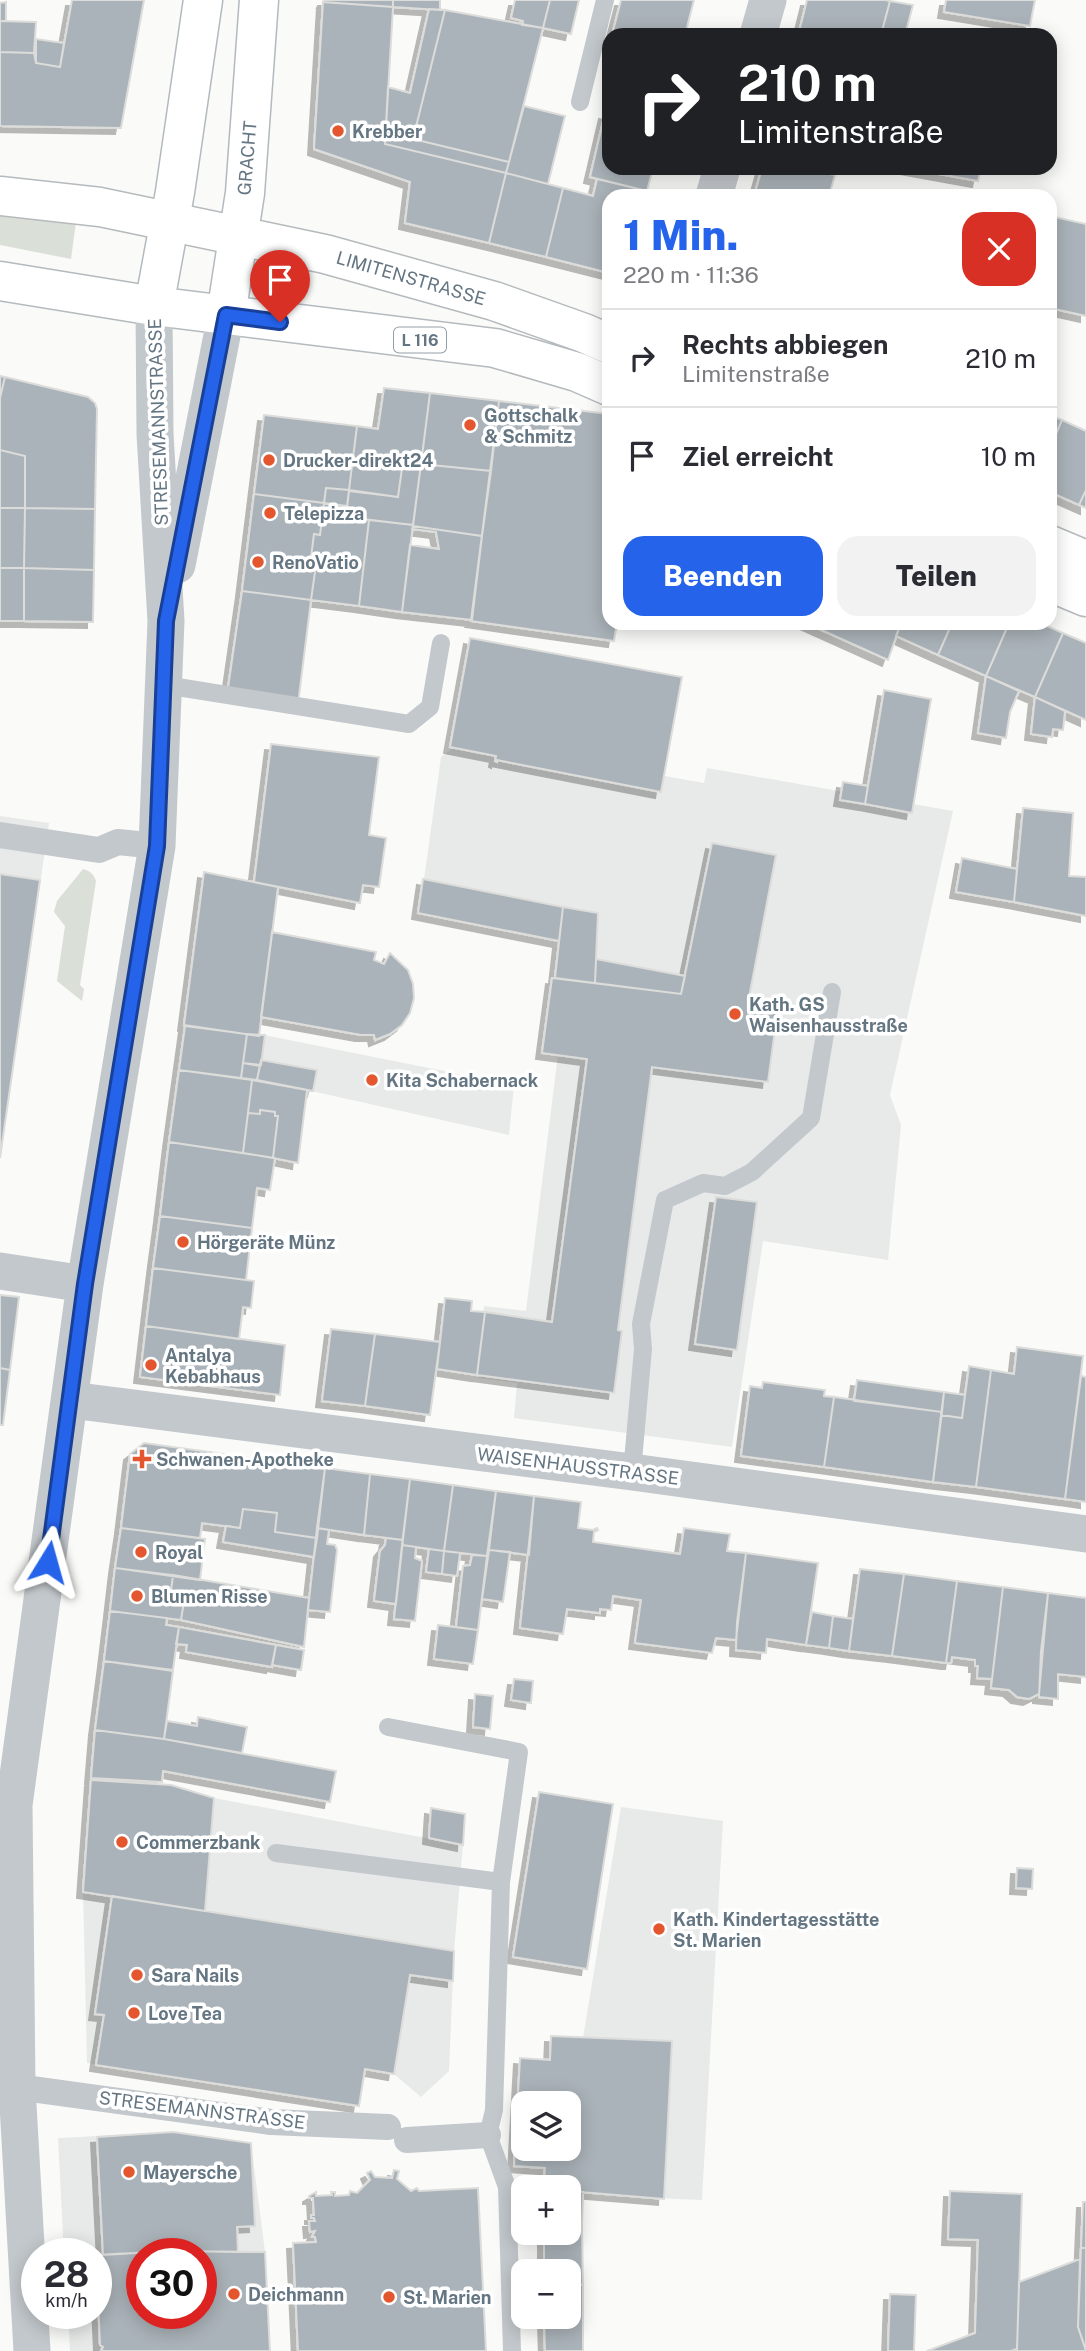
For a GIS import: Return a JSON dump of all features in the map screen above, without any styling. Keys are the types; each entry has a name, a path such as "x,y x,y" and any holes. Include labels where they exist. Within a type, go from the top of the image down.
{"main road":[{"path":"0,281 155,306 203,0"},
{"name":"GRACHT","path":"226,315 245,193 259,0"},
{"name":"LIMITENSTRASSE","path":"0,196 100,206 348,260 494,301 602,341"},
{"name":"L 116","path":"155,306 495,348 577,372 602,383"},
{"path":"1057,548 1086,560"},
{"path":"1057,585 1086,597"}],"street":[{"path":"760,28 768,0"},
{"name":"STRESEMANNSTRASSE","path":"32,2351 17,2087 7,1804 71,1400 85,1284 157,846 166,621 155,434 155,306"},
{"name":"STRESEMANNSTRASSE","path":"166,621 226,315"},
{"path":"0,835 99,850 118,842 157,846"},
{"path":"0,1271 85,1284"},
{"name":"WAISENHAUSSTRASSE","path":"71,1400 1086,1534"},
{"name":"STRESEMANNSTRASSE","path":"17,2087 271,2122 398,2134 488,2135"}],"lane":[{"path":"580,102 605,0"},
{"path":"165,685 409,724 430,707 441,643"},
{"path":"632,1472 643,1349 640,1324 665,1200 703,1183 725,1186 752,1172 811,1118 832,992"},
{"path":"388,1727 519,1752 501,1882 494,2110 488,2135 507,2187 512,2351"},
{"path":"276,1853 501,1882"}],"shaded area":[{"path":"0,214 76,222 71,259 0,245"},
{"name":"Kath. GS Waisenhausstraße","path":"464,740 704,783 707,768 953,811 890,1095 901,1125 888,1260 763,1241 732,1447 514,1418 517,1383 478,1378 484,1306 526,1311 573,934 420,908 441,757"},
{"path":"0,816 49,823 0,1158"},
{"path":"83,869 91,873 96,881 80,985 84,989 82,1001 57,981 65,926 54,912 57,901"},
{"name":"Kita Schabernack","path":"185,1026 259,1034 514,1085 509,1135 307,1090 179,1070"},
{"path":"91,1778 171,1785 214,1798 463,1845 454,1951 449,2071 421,2097 394,2074 365,2069 359,2106 87,2063 83,1892"},
{"name":"Kath. Kindertagesstätte St. Marien","path":"621,1807 723,1821 702,2200 581,2192 581,2175 544,2175 545,2168 514,2166 514,2161 581,2161 581,2091 518,2091 520,2058 550,2060 583,2038"},
{"path":"173,2132 251,2143 265,2252 270,2351 70,2351 69,2329 112,2329 112,2238 63,2238 58,2138"}],"building":[{"path":"72,0 144,0 121,128 0,126 0,52 34,53 36,63 60,67"},
{"path":"393,0 393,7 323,2"},
{"path":"393,0 440,0 440,10 393,7"},
{"path":"515,0 550,0 543,28 522,25 523,21 511,18"},
{"path":"550,0 579,0 571,34 543,28"},
{"path":"621,0 694,0 687,28 614,28"},
{"path":"807,0 890,1 883,28 800,28"},
{"path":"946,0 1035,0 1030,26 944,12"},
{"path":"890,1 913,5 907,28 883,28"},
{"path":"6,2 6,21 0,21 0,3"},
{"path":"323,2 393,7 385,144 506,173 489,243 405,223 410,182 314,149"},
{"path":"429,9 445,10 413,139 509,162 506,173 385,144 388,87 410,93"},
{"path":"445,10 543,28 509,162 413,139"},
{"path":"0,21 36,22 34,53 0,52"},
{"path":"36,39 64,43 60,67 36,63"},
{"path":"524,106 565,116 548,184 506,173"},
{"path":"602,126 602,175 651,175 648,189 590,177"},
{"path":"506,173 563,188 546,257 489,243"},
{"path":"760,175 835,175 831,189 756,189"},
{"path":"945,175 979,175 978,181"},
{"path":"597,179 639,189 602,189 602,271 546,257 563,188 593,196"},
{"path":"1057,218 1086,224 1086,316 1057,310"},
{"path":"0,376 5,377 0,398"},
{"path":"5,377 88,397 95,403 95,509 25,508 25,456 0,450 0,398"},
{"path":"384,388 430,393 421,464 403,461 398,497 349,490 357,426 378,429"},
{"path":"430,393 499,401 491,471 421,464"},
{"path":"499,401 602,413 602,630 616,630 614,641 471,621"},
{"path":"264,415 357,426 349,490 326,488 324,503 254,494"},
{"path":"1057,418 1062,420 1057,432"},
{"path":"1062,420 1086,431 1086,490 1079,505 1057,495 1057,432"},
{"path":"0,450 25,456 25,508 0,508"},
{"path":"403,461 421,464 413,525 346,517 349,491 398,497"},
{"path":"421,464 491,471 482,536 413,526"},
{"path":"326,488 349,490 347,506 324,503"},
{"path":"1086,490 1086,508 1079,505"},
{"path":"254,494 324,503 320,535 314,534 310,565 316,565 311,600 242,591"},
{"path":"324,503 347,506 346,517 369,520 359,606 311,600 316,565 310,565 314,534 320,535"},
{"path":"0,508 25,508 24,568 0,568"},
{"path":"25,508 95,509 94,570 24,568"},
{"path":"369,520 413,525 402,612 359,606"},
{"path":"413,526 482,536 472,620 402,612 410,545 439,549 436,532 412,529"},
{"path":"0,568 24,568 24,621 0,621"},
{"path":"24,568 94,570 93,622 24,621"},
{"path":"242,591 311,600 298,704 227,695"},
{"path":"822,630 899,630 888,660"},
{"path":"898,630 949,630 938,655 896,636"},
{"path":"949,630 1006,630 986,676 938,655"},
{"path":"1006,630 1056,630 1063,633 1035,697 986,676"},
{"path":"1063,633 1086,643 1086,720 1035,697"},
{"path":"470,638 682,677 661,792 497,762 496,756 450,747"},
{"path":"986,676 1019,691 1010,712 1006,738 978,733"},
{"path":"884,690 931,699 912,813 865,804"},
{"path":"1035,697 1065,711 1063,730 1053,729 1052,737 1031,734"},
{"path":"271,744 379,757 369,835 386,838 379,887 363,885 360,903 254,882"},
{"path":"843,782 868,786 865,804 840,800"},
{"path":"1023,808 1073,813 1069,876 1086,877 1086,916 1014,902"},
{"path":"712,843 776,855 748,1003 778,1007 768,1082 652,1067 618,1330 622,1331 614,1393 477,1375 485,1312 552,1322 587,1059 542,1053 552,978 681,994"},
{"path":"962,858 1017,869 1014,902 956,892"},
{"path":"204,872 278,887 259,1036 184,1025"},
{"path":"0,874 40,880 0,1158"},
{"path":"423,879 563,907 559,941 418,913"},
{"path":"563,907 598,913 595,983 555,978"},
{"path":"272,932 376,952 374,960 384,964 390,953 408,970 413,984 414,998 410,1013 402,1025 375,1040 374,1035 261,1017"},
{"path":"596,959 685,976 681,994 595,983"},
{"path":"185,1026 247,1034 241,1078 179,1070"},
{"path":"247,1034 265,1035 261,1065 243,1063"},
{"path":"261,1060 317,1070 313,1091 257,1080"},
{"path":"243,1063 260,1066 257,1080 241,1078"},
{"path":"179,1070 252,1080 243,1153 169,1142"},
{"path":"252,1080 307,1090 298,1163 273,1158 278,1116 275,1116 275,1112 260,1110 260,1114 248,1113"},
{"path":"260,1110 275,1112 275,1116 278,1116 273,1158 243,1153 248,1113 260,1114"},
{"path":"169,1142 275,1158 270,1190 257,1188 252,1228 160,1216"},
{"path":"716,1197 757,1202 737,1350 695,1344"},
{"path":"160,1216 252,1228 246,1280 153,1268"},
{"path":"153,1268 254,1281 251,1308 243,1307 239,1339 146,1326"},
{"path":"0,1295 19,1297 10,1370 0,1368"},
{"path":"445,1298 472,1301 471,1311 485,1312 477,1375 437,1369"},
{"path":"146,1326 285,1345 280,1395 140,1377"},
{"path":"331,1329 375,1334 365,1406 322,1401"},
{"path":"375,1334 440,1342 430,1415 365,1406"},
{"path":"1017,1347 1083,1356 1065,1499 976,1487 991,1370 1014,1374"},
{"path":"969,1366 991,1370 976,1487 933,1482 941,1415 962,1418"},
{"path":"0,1368 10,1370 3,1425 0,1425"},
{"path":"1081,1376 1086,1377 1086,1502 1065,1499"},
{"path":"857,1380 944,1392 942,1412 854,1401"},
{"path":"763,1382 825,1390 824,1396 834,1397 824,1467 741,1456 750,1386 762,1388"},
{"path":"944,1392 965,1395 962,1418 941,1415"},
{"path":"834,1397 942,1412 933,1482 824,1467"},
{"path":"144,1443 325,1468 317,1538 275,1532 277,1513 243,1509 240,1528 202,1523 200,1538 121,1528 130,1454"},
{"path":"325,1468 370,1474 364,1535 317,1528"},
{"path":"370,1474 410,1479 403,1540 364,1535"},
{"path":"410,1479 453,1485 444,1551 402,1545"},
{"path":"453,1485 496,1491 487,1556 444,1551"},
{"path":"496,1491 534,1496 529,1555 489,1550"},
{"path":"534,1496 581,1502 578,1528 597,1528 593,1542 680,1554 684,1528 730,1534 727,1551 746,1553 736,1640 716,1638 712,1653 635,1643 641,1600 613,1596 611,1610 600,1609 600,1613 567,1609 563,1634 520,1628"},
{"path":"243,1509 277,1513 275,1532 317,1538 314,1557 223,1542 226,1526 240,1528"},
{"path":"121,1528 205,1539 200,1580 115,1568"},
{"path":"317,1528 329,1530 327,1544 335,1545 337,1550 330,1612 308,1610"},
{"path":"386,1538 403,1540 396,1604 374,1601 380,1551"},
{"path":"402,1545 416,1547 415,1558 422,1561 415,1621 394,1619"},
{"path":"429,1549 444,1551 442,1574 426,1572"},
{"path":"489,1550 510,1552 503,1602 482,1599"},
{"path":"444,1551 460,1553 457,1576 442,1574"},
{"path":"746,1553 818,1563 806,1645 767,1639 766,1653 736,1650"},
{"path":"472,1555 487,1556 478,1630 456,1627 463,1566 470,1565"},
{"path":"115,1568 173,1575 170,1599 184,1601 181,1620 110,1611"},
{"path":"860,1569 904,1574 892,1656 849,1651"},
{"path":"904,1574 957,1581 946,1663 892,1656"},
{"path":"173,1575 309,1598 304,1647 181,1620 184,1601 170,1599"},
{"path":"957,1581 1003,1587 992,1679 977,1678 978,1666 975,1666 975,1660 952,1657 951,1663 946,1663"},
{"path":"1003,1587 1048,1593 1039,1694 1029,1699 1017,1697 1009,1690 991,1688"},
{"path":"1048,1593 1086,1598 1086,1677 1058,1674 1058,1699 1039,1697"},
{"path":"110,1611 167,1618 166,1625 179,1627 173,1670 104,1661"},
{"path":"812,1612 833,1616 829,1648 806,1645"},
{"path":"833,1616 853,1619 849,1651 829,1648"},
{"path":"438,1625 478,1630 473,1664 434,1659"},
{"path":"179,1627 276,1645 272,1667 186,1652 187,1645 176,1644"},
{"path":"276,1645 304,1650 301,1670 272,1665"},
{"path":"104,1661 173,1671 164,1739 95,1730"},
{"path":"514,1679 533,1681 531,1703 511,1700"},
{"path":"475,1694 493,1696 490,1729 473,1727"},
{"path":"198,1717 247,1727 242,1753 164,1739 167,1721 197,1726"},
{"path":"95,1730 164,1739 336,1771 330,1802 163,1771 162,1782 91,1778"},
{"path":"91,1780 171,1785 214,1798 205,1911 83,1892"},
{"path":"539,1792 613,1804 587,1969 513,1957"},
{"path":"431,1808 465,1814 463,1845 429,1838"},
{"path":"1017,1868 1033,1869 1032,1889 1016,1888"},
{"path":"112,1896 454,1951 453,1981 410,1975 394,2074 365,2069 359,2106 96,2065 104,2015 95,2014"},
{"path":"551,2036 672,2041 664,2199 581,2192 581,2175 544,2175 545,2168 514,2166 514,2161 581,2161 581,2091 518,2091 520,2058 550,2060"},
{"path":"173,2132 251,2143 255,2226 237,2227 238,2252 217,2252 217,2238 126,2238 126,2254 112,2254 112,2238 102,2238 97,2137"},
{"name":"St. Marien","path":"394,2170 399,2171 397,2179 411,2191 417,2188 419,2191 478,2188 486,2351 298,2351 293,2243 316,2242 315,2237 312,2237 315,2231 310,2232 309,2221 315,2221 311,2218 311,2215 314,2215 313,2198 309,2196 316,2192 316,2196 332,2195 331,2192 335,2192 335,2196 349,2195 350,2191 357,2193 370,2180 367,2173 371,2171 375,2177 392,2178"},
{"path":"950,2191 1022,2194 1017,2349 927,2351 975,2333 978,2240 948,2239"},
{"path":"581,2192 583,2192 581,2224"},
{"path":"1083,2202 1086,2202 1086,2248 1081,2248"},
{"path":"582,2224 583,2285 581,2259 544,2259 544,2245 581,2245"},
{"path":"1081,2248 1086,2248 1086,2350 1078,2327"},
{"name":"Deichmann","path":"217,2251 265,2252 270,2351 101,2351 103,2347 100,2345 99,2329 112,2329 112,2254 126,2253 126,2329 217,2329"},
{"path":"1080,2259 1078,2327 1086,2351 1017,2351 1019,2282"},
{"path":"583,2285 583,2351 545,2351 544,2329 581,2329"},
{"path":"890,2294 916,2295 914,2351 888,2351"}],"place":[{"name":"Krebber","path":"338,131"},
{"name":"Gottschalk & Schmitz","path":"470,425"},
{"name":"Drucker-direkt24","path":"269,460"},
{"name":"Telepizza","path":"270,513"},
{"name":"RenoVatio","path":"258,562"},
{"name":"Kath. GS Waisenhausstraße","path":"735,1014"},
{"name":"Kita Schabernack","path":"372,1080"},
{"name":"Hörgeräte Münz","path":"183,1242"},
{"name":"Antalya Kebabhaus","path":"151,1365"},
{"name":"Schwanen-Apotheke","path":"142,1459"},
{"name":"Royal","path":"141,1552"},
{"name":"Blumen Risse","path":"137,1596"},
{"name":"Commerzbank","path":"122,1842"},
{"name":"Kath. Kindertagesstätte St. Marien","path":"659,1929"},
{"name":"Sara Nails","path":"137,1975"},
{"name":"Love Tea","path":"134,2013"},
{"name":"Mayersche","path":"129,2172"},
{"name":"Deichmann","path":"234,2294"},
{"name":"St. Marien","path":"389,2297"}],"route":[{"path":"48,1562 85,1284 157,846 166,621 193,476 226,315 280,322"}]}
